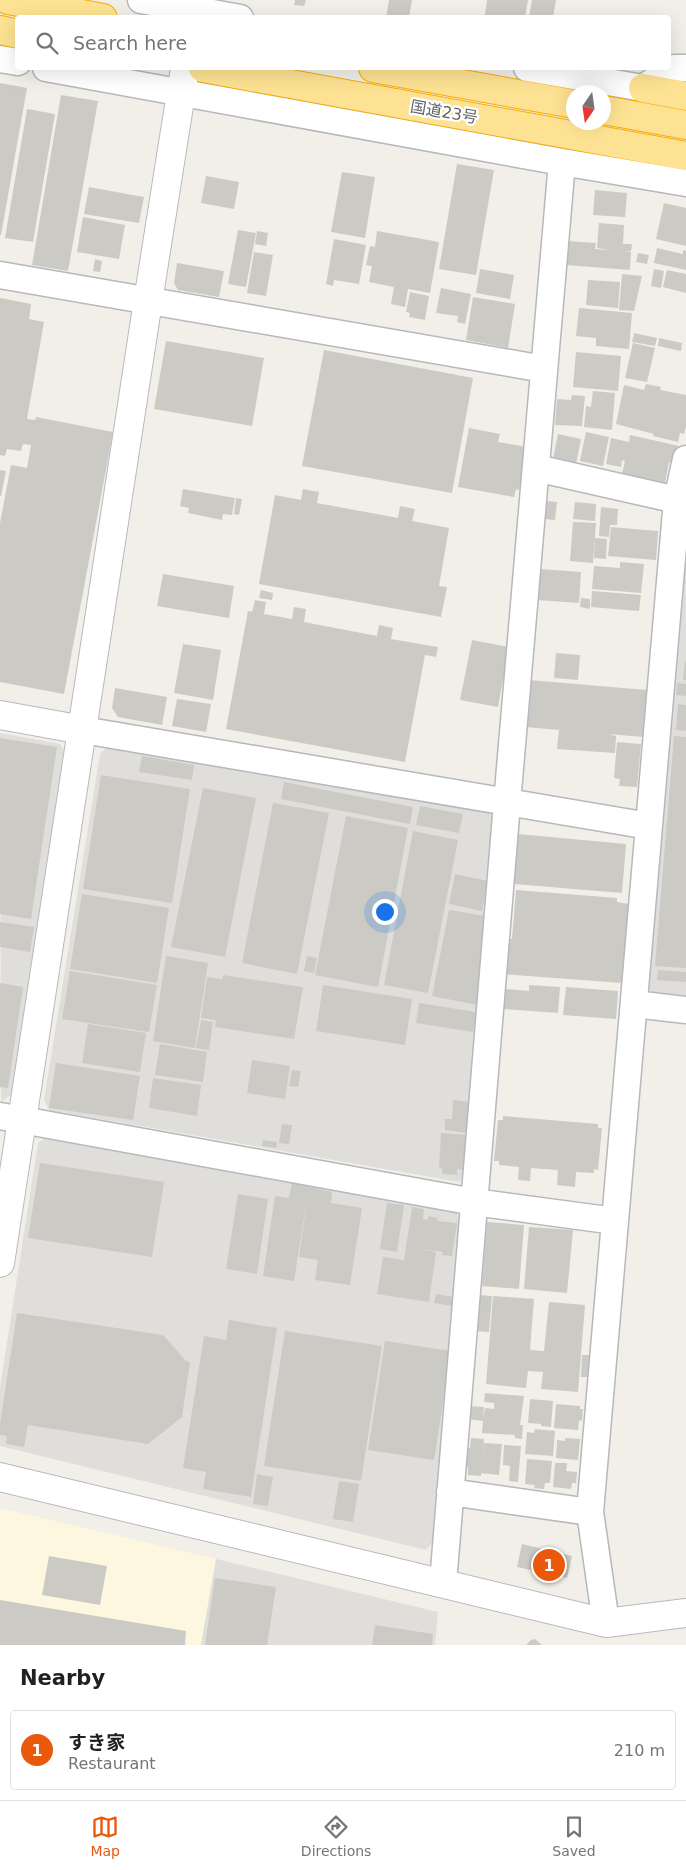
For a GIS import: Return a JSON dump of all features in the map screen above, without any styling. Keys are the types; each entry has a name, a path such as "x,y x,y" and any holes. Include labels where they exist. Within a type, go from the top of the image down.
{"highway":[{"path":"8,0 86,15"},
{"path":"0,30 15,33"},
{"name":"国道23号","path":"214,70 686,156"},
{"name":"国道23号","path":"384,70 566,103"},
{"path":"642,88 686,96"},
{"path":"611,111 686,125"}],"street":[{"path":"141,0 225,15"},
{"path":"0,59 15,62"},
{"path":"671,70 686,68"},
{"path":"69,70 183,80 562,162 686,183"},
{"path":"538,70 642,88 671,70"},
{"path":"0,1263 11,1118 82,730 183,80"},
{"path":"443,1584 562,162"},
{"path":"0,275 544,369"},
{"path":"606,1622 590,1512 649,826 686,459"},
{"path":"536,468 681,501"},
{"path":"0,715 649,826"},
{"path":"634,1004 686,1010"},
{"path":"11,1118 474,1202 615,1220"},
{"path":"0,1477 606,1622 686,1613"},
{"path":"450,1492 590,1512"}],"shaded area":[{"path":"686,551 686,1000 657,997 648,988"},
{"path":"0,733 60,744 67,754 12,1094 1,1102"},
{"path":"109,745 491,814 496,824 467,1176 459,1182 49,1110 44,1100 100,754"},
{"path":"46,1137 454,1209 463,1222 436,1539 426,1550 0,1446 0,1388 38,1143"},
{"path":"0,1508 216,1559 201,1645 0,1645"},
{"path":"216,1559 438,1612 435,1645 201,1645"}],"building":[{"path":"295,0 306,0 304,6 294,5"},
{"path":"389,0 412,0 410,15 386,15"},
{"path":"487,0 528,0 526,15 485,15"},
{"path":"532,0 556,0 554,15 530,15"},
{"path":"0,83 27,88 1,235 0,235"},
{"path":"61,95 98,101 68,271 32,265"},
{"path":"27,109 55,114 33,242 5,238"},
{"path":"457,164 494,170 476,275 439,269"},
{"path":"342,172 375,177 365,238 331,232"},
{"path":"206,176 239,182 234,209 201,203"},
{"path":"89,187 144,197 139,223 84,214"},
{"path":"595,190 627,193 625,217 593,215"},
{"path":"664,203 686,208 686,246 656,239"},
{"path":"83,217 125,225 119,259 77,252"},
{"path":"599,223 624,225 623,244 632,244 631,251 625,251 631,252 630,270 566,265 568,241 596,243 595,249 611,250 597,248"},
{"path":"238,230 256,233 246,287 228,284"},
{"path":"257,231 268,233 266,246 255,244"},
{"path":"377,231 439,242 430,293 408,289 405,307 391,304 394,287 369,282 372,266 366,265 370,246 375,247"},
{"path":"334,239 366,245 359,284 334,280 333,286 326,284"},
{"path":"657,248 683,254 683,250 686,251 686,270 654,263"},
{"path":"254,252 273,255 266,296 247,293"},
{"path":"638,253 649,255 647,264 636,262"},
{"path":"95,259 102,261 100,272 93,271"},
{"path":"177,263 224,271 219,297 178,290 174,283"},
{"path":"480,269 514,275 510,299 476,293"},
{"path":"654,269 664,271 661,288 651,286"},
{"path":"667,270 686,274 686,293 663,287"},
{"path":"622,274 642,276 634,311 619,310"},
{"path":"588,280 620,282 618,308 586,305"},
{"path":"441,288 471,294 465,324 457,322 458,316 436,313"},
{"path":"410,292 429,296 425,320 409,317 410,313 406,312"},
{"path":"473,297 515,304 508,348 466,340"},
{"path":"0,298 31,304 29,319 44,322 27,419 35,420 36,417 113,432 64,694 0,682 0,523 11,465 27,468 31,445 23,444 21,451 7,449 5,456 0,455"},
{"path":"579,308 632,313 629,349 596,346 596,338 576,336"},
{"path":"634,333 657,338 655,346 632,342"},
{"path":"659,338 682,343 681,351 658,346"},
{"path":"166,341 264,358 252,426 154,409"},
{"path":"633,343 655,348 647,382 625,378"},
{"path":"324,350 473,378 452,493 302,466"},
{"path":"576,352 621,356 618,391 573,387"},
{"path":"646,384 661,387 660,390 686,395 686,427 684,434 680,433 678,442 616,424 624,385 644,390"},
{"path":"593,391 615,393 612,430 584,427 586,406 591,407"},
{"path":"572,395 585,396 582,426 555,425 557,399 571,400"},
{"path":"469,428 500,434 498,442 527,447 519,490 516,489 514,497 458,487"},
{"path":"586,432 609,437 603,466 580,461"},
{"path":"558,434 581,439 576,464 553,459"},
{"path":"630,435 679,446 675,464 669,462 665,483 622,474 625,461 622,460 621,467 606,464 611,438 629,442"},
{"path":"0,470 6,471 1,496 0,496"},
{"path":"183,489 235,498 232,515 223,514 222,520 188,513 189,508 180,506"},
{"path":"303,489 319,492 317,503 398,518 400,506 415,509 412,521 449,528 439,586 447,587 441,617 259,584 275,495 301,500"},
{"path":"236,498 242,499 239,515 234,514"},
{"path":"546,501 557,502 555,520 544,519"},
{"path":"575,502 596,504 595,521 573,519"},
{"path":"601,507 618,509 617,525 610,525 609,537 599,536"},
{"path":"573,522 596,523 593,563 570,561"},
{"path":"611,527 658,531 656,560 608,556"},
{"path":"595,538 607,539 606,559 594,558"},
{"path":"620,562 644,564 641,593 592,589 594,566 620,568"},
{"path":"540,569 581,572 579,603 537,600"},
{"path":"163,574 234,586 229,618 157,606"},
{"path":"261,590 273,593 272,600 259,598"},
{"path":"592,591 641,595 639,611 591,607"},
{"path":"581,598 590,599 590,609 580,607"},
{"path":"255,600 266,602 264,614 292,619 294,607 306,609 304,622 377,636 379,625 393,628 391,639 438,647 436,657 425,655 405,762 226,729 248,611 252,612"},
{"path":"472,640 509,647 498,707 460,700"},
{"path":"183,644 221,650 213,700 174,693"},
{"path":"556,653 580,655 578,680 554,678"},
{"path":"685,661 686,680 683,680"},
{"path":"529,680 647,690 644,737 608,734 616,736 615,753 557,749 559,730 525,727"},
{"path":"677,683 686,684 686,696 676,695"},
{"path":"115,688 167,697 162,725 118,717 112,708"},
{"path":"177,699 211,704 206,732 172,726"},
{"path":"678,704 686,705 686,731 676,730"},
{"path":"674,736 686,737 686,968 655,966"},
{"path":"0,738 57,747 31,919 0,914"},
{"path":"617,742 641,744 637,787 619,786 620,779 614,778"},
{"path":"142,756 194,765 192,780 139,772"},
{"path":"101,775 190,789 172,903 83,889"},
{"path":"284,782 413,807 410,824 281,799"},
{"path":"203,788 256,798 225,957 171,947"},
{"path":"273,803 329,813 297,974 242,963"},
{"path":"420,806 463,814 459,833 416,825"},
{"path":"346,816 408,828 378,987 315,975"},
{"path":"413,831 458,840 428,993 384,985"},
{"path":"518,834 626,844 622,893 514,884"},
{"path":"455,874 488,881 482,911 449,904"},
{"path":"516,890 617,898 617,902 629,904 622,983 501,974 504,939 512,939"},
{"path":"82,894 169,908 157,983 70,969"},
{"path":"449,910 485,916 477,1005 432,996"},
{"path":"0,922 34,927 30,952 0,947"},
{"path":"166,956 208,963 195,1048 153,1041"},
{"path":"307,956 317,958 314,973 304,971"},
{"path":"658,970 686,972 686,982 657,980"},
{"path":"70,971 157,985 149,1032 62,1019"},
{"path":"223,975 303,987 294,1039 215,1027 216,1020 201,1018 207,977 222,979"},
{"path":"0,983 23,987 8,1088 0,1087"},
{"path":"323,985 412,999 405,1045 316,1031"},
{"path":"529,985 560,987 558,1013 503,1009 504,989 529,991"},
{"path":"566,987 618,991 616,1019 563,1015"},
{"path":"419,1003 476,1012 473,1032 416,1023"},
{"path":"201,1020 213,1022 209,1050 196,1048"},
{"path":"88,1024 146,1033 140,1072 82,1063"},
{"path":"160,1044 207,1052 203,1082 155,1075"},
{"path":"252,1060 290,1066 285,1099 247,1093"},
{"path":"56,1063 140,1076 133,1120 49,1108"},
{"path":"292,1070 301,1071 298,1087 289,1086"},
{"path":"153,1078 201,1085 197,1116 149,1108"},
{"path":"453,1100 471,1102 468,1133 445,1130 445,1119 452,1119"},
{"path":"503,1116 598,1124 598,1128 602,1128 598,1170 594,1169 594,1173 576,1172 575,1187 557,1185 558,1170 531,1168 530,1181 518,1180 519,1167 499,1165 499,1161 494,1161 498,1120 503,1120"},
{"path":"282,1124 292,1125 289,1144 279,1143"},
{"path":"441,1133 467,1135 465,1170 457,1169 457,1175 442,1174 442,1168 439,1168"},
{"path":"263,1140 277,1142 276,1148 262,1146"},
{"path":"40,1163 164,1182 152,1257 28,1238"},
{"path":"292,1183 332,1192 331,1203 362,1208 350,1285 315,1280 318,1260 299,1257 308,1192 294,1281 263,1276 275,1196 289,1198"},
{"path":"238,1194 268,1199 257,1274 226,1269"},
{"path":"387,1203 404,1205 397,1252 380,1249"},
{"path":"412,1207 424,1209 423,1219 428,1220 428,1216 438,1218 437,1221 457,1223 452,1256 442,1255 443,1252 423,1249 436,1252 429,1302 377,1294 383,1257 404,1260"},
{"path":"487,1222 524,1225 519,1289 482,1286"},
{"path":"529,1227 573,1230 567,1293 524,1289"},
{"path":"436,1294 453,1297 452,1306 434,1303"},
{"path":"477,1295 492,1296 489,1332 473,1331"},
{"path":"493,1296 534,1299 530,1350 544,1351 549,1302 585,1305 578,1392 541,1389 543,1372 528,1371 526,1388 486,1384"},
{"path":"17,1313 163,1335 186,1361 190,1362 182,1417 148,1444 28,1425 24,1447 6,1444 7,1436 0,1435 0,1424"},
{"path":"229,1320 277,1328 251,1497 203,1489 206,1472 183,1468 204,1336 226,1340"},
{"path":"285,1331 382,1346 361,1481 264,1466"},
{"path":"385,1341 451,1351 434,1460 368,1450"},
{"path":"582,1355 590,1355 588,1377 581,1377"},
{"path":"485,1393 524,1396 520,1425 523,1425 522,1439 515,1438 515,1435 482,1433 483,1421 467,1419 468,1406 484,1407 483,1418 485,1408 494,1409 494,1403 484,1402"},
{"path":"530,1399 553,1401 551,1427 528,1423"},
{"path":"556,1404 580,1406 580,1409 583,1409 582,1421 579,1420 578,1430 554,1428"},
{"path":"535,1429 555,1431 553,1456 525,1454 527,1432 534,1433"},
{"path":"471,1438 484,1439 481,1476 468,1475 468,1467 464,1467 466,1448 470,1448"},
{"path":"565,1438 580,1439 578,1460 556,1458 557,1440 565,1441"},
{"path":"484,1443 502,1444 499,1475 481,1473"},
{"path":"504,1445 521,1446 518,1482 509,1481 510,1466 503,1465"},
{"path":"527,1459 552,1461 550,1483 545,1483 544,1489 534,1488 535,1485 525,1484"},
{"path":"555,1463 567,1463 566,1471 577,1472 576,1483 572,1483 571,1489 553,1487"},
{"path":"257,1474 273,1477 268,1506 253,1504"},
{"path":"339,1481 359,1484 353,1522 333,1519"},
{"path":"522,1544 572,1556 567,1578 517,1567"},
{"path":"49,1556 107,1566 100,1605 42,1595"},
{"path":"215,1578 276,1587 267,1645 205,1645"},
{"path":"0,1600 186,1631 185,1645 0,1645"},
{"path":"375,1625 433,1634 432,1645 372,1645"},
{"path":"535,1639 542,1645 526,1645 531,1640"}],"place":[{"name":"すき家","path":"549,1565"}]}
